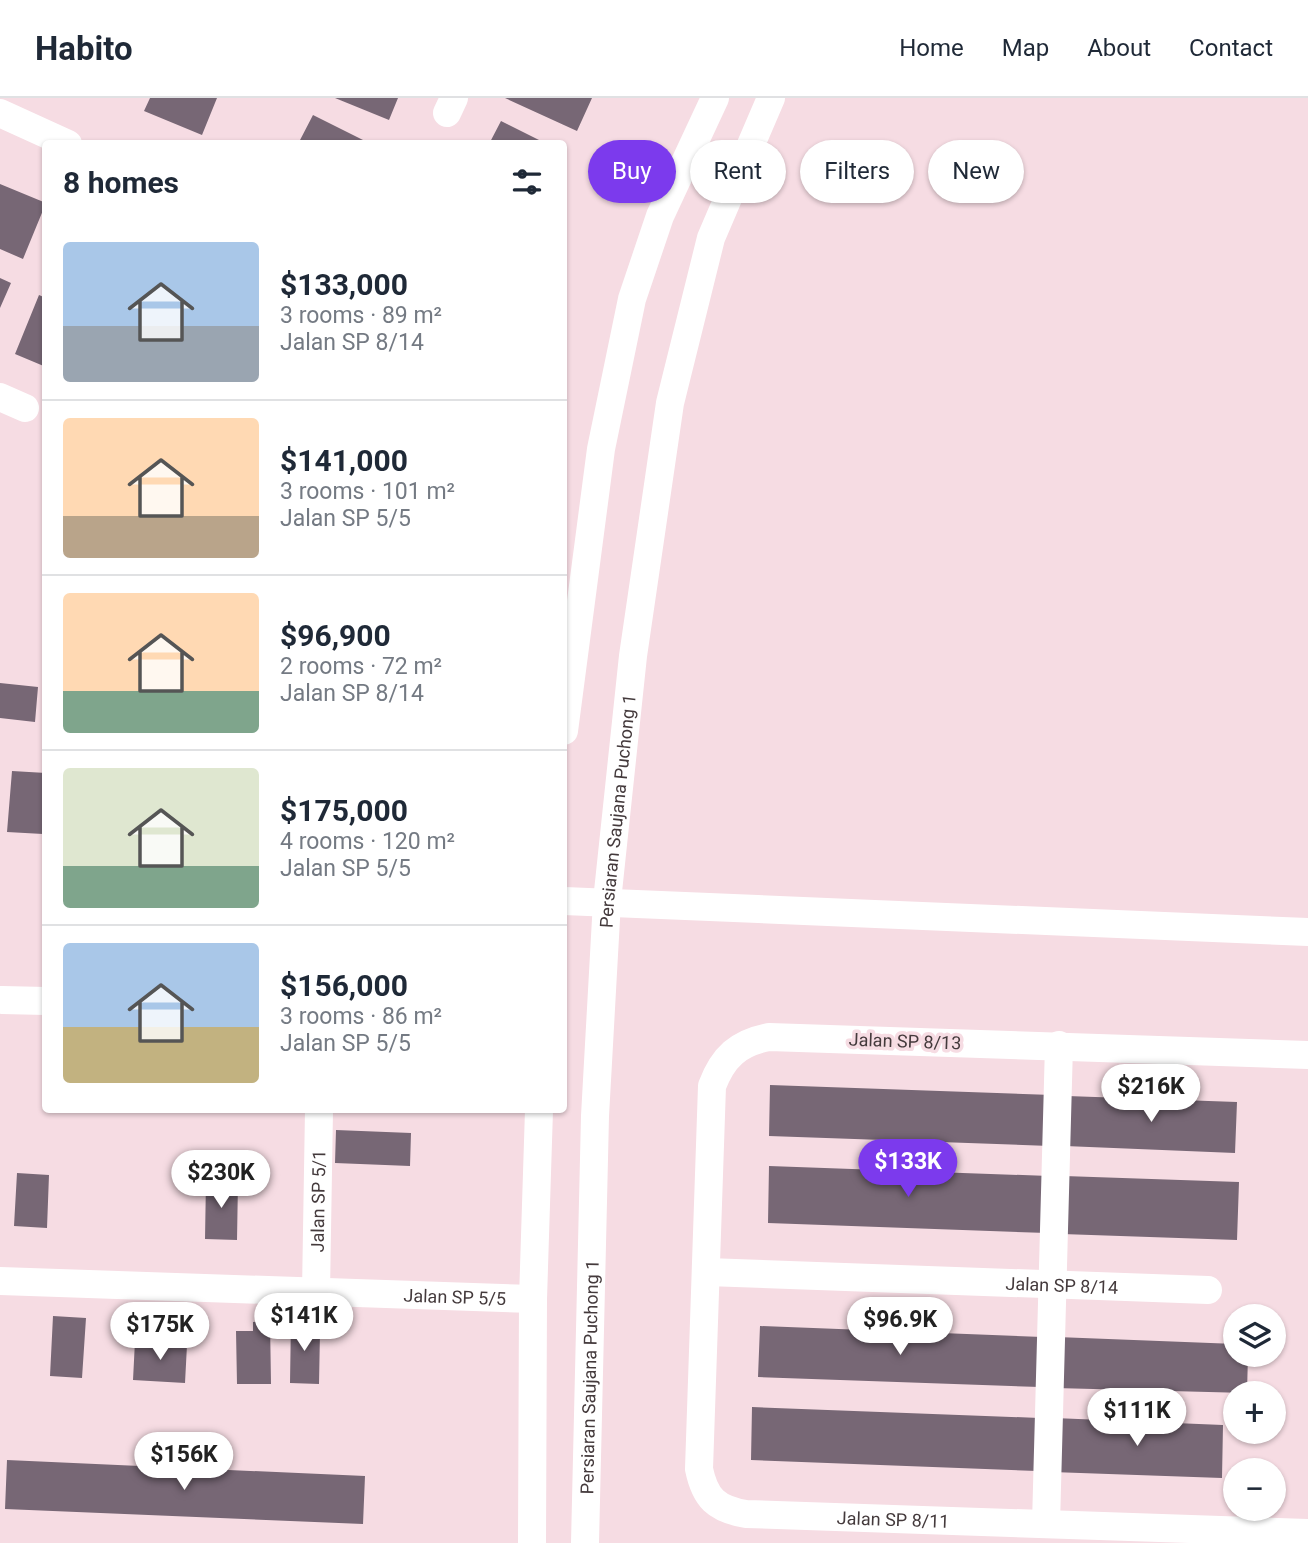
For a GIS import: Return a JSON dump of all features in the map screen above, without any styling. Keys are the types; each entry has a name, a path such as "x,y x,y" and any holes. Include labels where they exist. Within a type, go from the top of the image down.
{"street":[{"path":"567,708 601,449 632,299 660,216 715,98"},
{"name":"Persiaran Saujana Puchong 1","path":"585,1543 595,1129 607,901 633,656 670,403 711,238 771,98"},
{"path":"0,113 59,140"},
{"path":"567,901 1308,932"},
{"path":"2,1000 42,1002"},
{"name":"Jalan SP 8/13","path":"707,1272 712,1086 719,1067 733,1051 749,1041 769,1037 1308,1055"},
{"path":"1046,1524 1059,1045"},
{"name":"Jalan SP 5/1","path":"316,1292 319,1113"},
{"path":"532,1543 533,1299 539,1113"},
{"name":"Jalan SP 8/14","path":"707,1272 1208,1290"},
{"name":"Jalan SP 8/11","path":"707,1272 699,1469 703,1487 711,1502 727,1511 746,1514 1308,1533"},
{"name":"Jalan SP 5/5","path":"0,1281 533,1299"}],"building":[{"path":"150,98 217,98 202,135 144,111"},
{"path":"335,98 398,98 389,120"},
{"path":"505,98 592,98 577,131"},
{"path":"313,115 363,140 300,140"},
{"path":"501,121 539,140 491,140"},
{"path":"0,184 42,201 42,213 23,259 0,249"},
{"path":"0,278 11,283 0,308"},
{"path":"39,295 42,296 42,365 15,354"},
{"path":"0,683 38,687 35,722 0,718"},
{"path":"12,771 42,773 42,834 7,832"},
{"path":"770,1085 1052,1095 1050,1146 769,1136"},
{"path":"1067,1096 1237,1102 1235,1153 1065,1146"},
{"path":"336,1130 411,1133 410,1166 335,1163"},
{"path":"769,1166 1049,1176 1047,1233 768,1223"},
{"path":"17,1173 49,1175 47,1228 14,1226"},
{"path":"1064,1176 1239,1182 1237,1240 1062,1234"},
{"path":"206,1180 238,1181 237,1240 205,1239"},
{"path":"53,1316 86,1318 82,1378 50,1376"},
{"path":"291,1319 308,1319 308,1331 320,1332 319,1384 290,1383"},
{"path":"270,1321 271,1384 237,1384 236,1331 253,1331 253,1322"},
{"path":"760,1326 1042,1337 1040,1387 758,1377"},
{"path":"1057,1337 1223,1343 1223,1367 1248,1367 1247,1381 1223,1381 1223,1392 1055,1388"},
{"path":"135,1341 187,1345 185,1383 133,1380"},
{"path":"752,1407 1039,1418 1037,1471 751,1460"},
{"path":"1054,1418 1223,1425 1222,1478 1052,1472"},
{"path":"7,1460 365,1476 363,1524 5,1509"}]}
